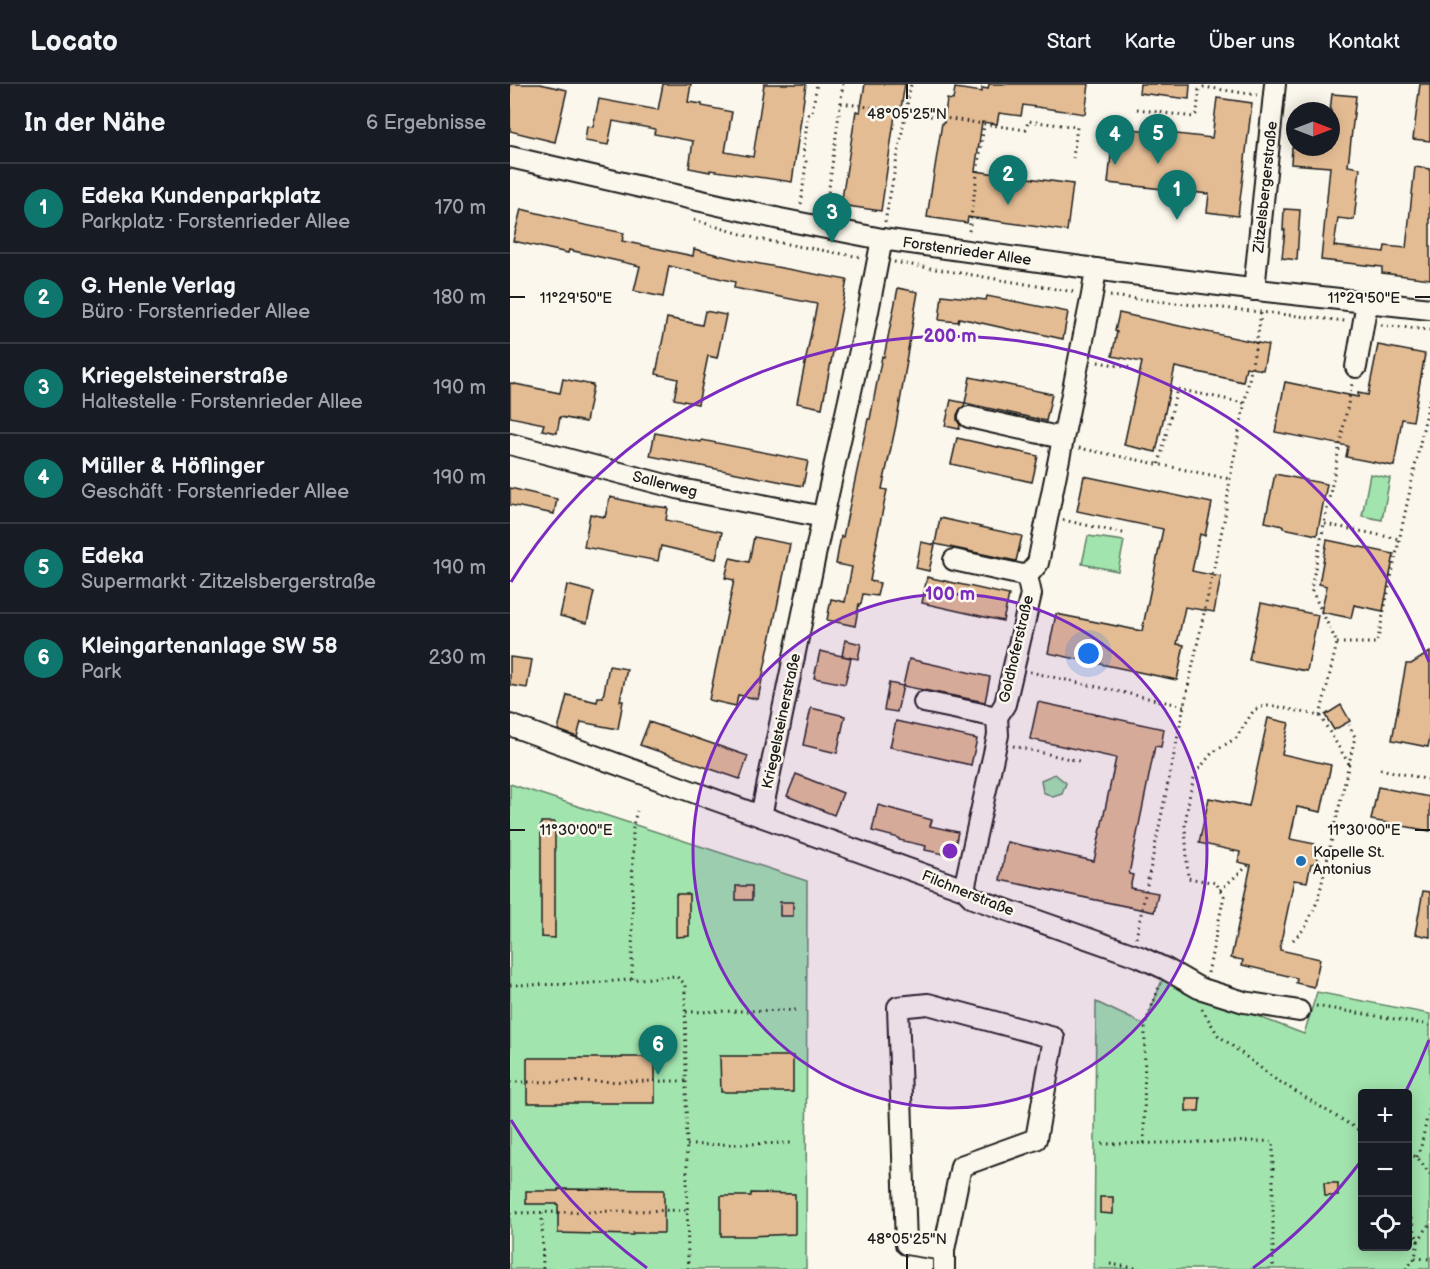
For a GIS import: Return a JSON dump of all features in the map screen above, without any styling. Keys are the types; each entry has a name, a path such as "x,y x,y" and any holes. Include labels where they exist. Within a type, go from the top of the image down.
{"street":[{"name":"Zitzelsbergerstraße","path":"1254,290 1274,91"},
{"name":"Forstenrieder Allee","path":"510,157 780,219 882,238 1254,290 1430,309"},
{"name":"Kriegelsteinerstraße","path":"761,816 882,238"},
{"name":"Goldhoferstraße","path":"964,889 997,742 997,717 1005,704 1031,594 1027,576 1038,563 1096,269"},
{"path":"1356,367 1367,302"},
{"path":"969,417 1062,441"},
{"name":"Sallerweg","path":"510,444 681,489 823,517"},
{"path":"954,560 1027,576"},
{"path":"924,702 997,717"},
{"name":"Filchnerstraße","path":"510,725 964,889 973,898 1132,954 1166,969 1199,988 1244,1002 1299,1011"},
{"path":"928,1004 1054,1038 1036,1138 961,1166 944,1260 906,1244 898,1006 928,1004"}],"path":[{"path":"801,206 806,162 802,154 808,115 812,112 817,84"},
{"path":"826,212 843,84"},
{"path":"882,238 911,84"},
{"path":"1137,109 1193,117 1197,113 1199,90 1204,87 1274,91"},
{"path":"841,103 1026,130 1028,121 1077,127 1073,158"},
{"path":"969,231 984,125"},
{"path":"878,259 1092,295 1430,330"},
{"path":"1132,954 1225,516 1261,313"},
{"path":"1078,359 1132,368"},
{"path":"1349,764 1320,716 1337,643 1311,589 1356,367"},
{"path":"1160,464 1177,389 1244,403"},
{"path":"1337,643 1377,643 1430,397"},
{"path":"1062,441 1230,479"},
{"path":"1047,517 1127,534"},
{"path":"1325,524 1400,539"},
{"path":"1014,669 1184,706"},
{"path":"1320,716 1275,706 1264,706 1254,710 1236,738 1212,753 1195,774 1185,824 1188,878 1216,883 1224,896 1209,972 1199,988 1197,1000 1218,1035 1275,1079 1358,1130"},
{"path":"1293,940 1305,928 1318,900 1355,737 1349,725"},
{"path":"997,742 1083,762"},
{"path":"1380,769 1430,780"},
{"path":"632,979 633,825 637,811"},
{"path":"1220,890 1250,864"},
{"path":"1144,1143 1145,1025 1166,969"},
{"path":"510,984 580,984 676,976 686,984 688,1269"},
{"path":"1299,1011 1311,1005 1430,1025"},
{"path":"686,1012 798,1010"},
{"path":"510,1082 687,1081"},
{"path":"1417,1157 1430,1103"},
{"path":"1102,1144 1273,1141 1273,1269"},
{"path":"687,1145 793,1143"},
{"path":"1412,1156 1417,1157 1430,1174"},
{"path":"510,1213 687,1210"},
{"path":"542,1213 543,1269"},
{"path":"1412,1223 1418,1240"},
{"path":"1406,1269 1415,1258 1418,1240 1430,1224"},
{"path":"1415,1258 1430,1259"},
{"path":"1110,1264 1141,1269"}],"green space":[{"path":"1370,474 1390,478 1382,520 1362,516"},
{"path":"1088,536 1124,541 1118,571 1082,564"},
{"path":"1055,774 1066,783 1062,794 1053,797 1043,792 1041,780"},
{"path":"510,784 807,881 806,1269 510,1269"},
{"path":"1162,980 1304,1034 1317,992 1430,1014 1430,1269 1094,1269 1096,1002 1145,1025"}],"building":[{"path":"510,84 540,84 567,90 555,142 510,131"},
{"path":"663,84 691,84 688,102 732,112 725,152 753,157 764,84 806,84 792,182 689,168 693,141 654,134 655,129 613,121 608,145 585,141 587,126 593,127 599,99 658,110"},
{"path":"865,84 905,84 901,108 896,108 881,211 841,205 856,111 860,112"},
{"path":"989,84 1089,84 1085,114 1023,105 1021,116 999,113 997,124 982,122 975,171 1073,184 1067,231 968,217 967,223 927,217 947,99 953,100 955,88 982,92 982,88 988,89"},
{"path":"1140,84 1190,84 1189,99 1139,93"},
{"path":"1420,84 1430,84 1430,141 1413,139"},
{"path":"1332,94 1356,96 1348,166 1360,168 1354,220 1338,218 1334,246 1384,252 1385,246 1406,248 1415,167 1430,169 1430,279 1382,273 1382,267 1321,260 1330,167 1291,164 1291,156 1340,156 1340,102 1331,102"},
{"path":"1217,98 1252,103 1238,216 1207,212 1209,194 1108,183 1114,127 1212,138"},
{"path":"521,209 624,233 622,241 693,256 694,249 739,260 847,280 822,408 797,403 817,304 734,288 735,282 669,266 663,297 634,291 640,266 569,250 568,253 513,241"},
{"path":"1284,209 1300,210 1297,260 1282,258 1285,230 1283,230"},
{"path":"898,288 918,292 896,425 882,489 887,490 870,581 880,583 877,596 863,594 855,626 827,620 831,599 845,602 852,567 836,564"},
{"path":"942,295 986,300 987,296 1068,312 1063,339 959,318 958,322 939,320"},
{"path":"705,311 726,315 717,358 708,356 698,404 674,399 678,379 656,374 667,318 702,325"},
{"path":"1119,313 1268,345 1263,370 1246,367 1243,382 1175,367 1156,452 1124,445 1142,362 1112,356"},
{"path":"1378,345 1425,354 1413,421 1402,419 1394,466 1346,457 1348,446 1275,432 1285,382 1358,397 1358,393 1368,395"},
{"path":"970,377 1052,394 1046,421 965,403"},
{"path":"563,379 593,385 586,422 560,417 557,433 542,430 544,424 510,417 510,383 560,393"},
{"path":"951,400 965,403 957,415 959,429 945,426"},
{"path":"655,433 808,461 803,486 650,456"},
{"path":"957,438 1038,456 1032,482 951,464"},
{"path":"1275,474 1327,484 1317,535 1265,522"},
{"path":"1084,476 1212,503 1205,536 1200,534 1192,571 1221,577 1214,612 1185,607 1177,644 1184,645 1177,680 1048,653 1056,614 1142,631 1163,529 1077,511"},
{"path":"510,488 557,499 554,514 510,505"},
{"path":"610,497 668,508 666,520 722,532 716,559 661,546 658,561 584,547 590,514 605,517"},
{"path":"940,518 1022,536 1016,561 935,544"},
{"path":"754,537 790,544 758,699 738,695 736,706 709,700 734,580 725,578 730,558 749,562"},
{"path":"1327,540 1394,554 1383,611 1354,605 1351,618 1321,612 1327,586 1319,584"},
{"path":"921,542 935,545 929,571 916,568"},
{"path":"927,577 1009,595 1003,621 922,603"},
{"path":"567,585 594,592 587,623 560,616"},
{"path":"1261,603 1318,615 1307,671 1249,660"},
{"path":"845,640 861,644 858,659 842,656"},
{"path":"820,651 851,658 845,684 814,678"},
{"path":"1430,652 1428,747 1392,740 1406,664 1411,664"},
{"path":"510,657 532,660 527,688 510,685"},
{"path":"909,659 990,677 985,702 903,686"},
{"path":"609,666 627,669 620,701 623,701 618,729 581,722 577,737 558,730 567,695 597,702 598,697 603,697"},
{"path":"889,683 903,686 897,712 884,710"},
{"path":"1038,702 1164,729 1161,747 1155,746 1129,874 1133,875 1130,888 1158,893 1154,912 1000,880 1007,842 1094,861 1116,758 1030,739"},
{"path":"1341,705 1350,721 1334,730 1325,715"},
{"path":"811,708 845,716 837,753 803,745"},
{"path":"1268,718 1289,723 1282,754 1331,765 1321,812 1297,807 1290,839 1315,844 1313,854 1320,861 1311,864 1307,882 1294,880 1280,946 1280,950 1320,959 1314,987 1296,983 1297,978 1242,965 1243,960 1231,958 1251,865 1238,862 1240,852 1199,843 1209,798 1249,806"},
{"path":"896,721 977,739 971,765 890,747"},
{"path":"649,722 748,756 740,779 640,745"},
{"path":"796,774 843,793 834,815 787,796"},
{"path":"1378,787 1430,797 1430,831 1371,820"},
{"path":"878,805 932,820 930,826 958,832 953,856 925,850 926,846 872,831"},
{"path":"541,822 555,822 555,938 541,937"},
{"path":"736,886 752,886 752,900 736,900"},
{"path":"1423,891 1430,892 1430,937 1415,934"},
{"path":"676,894 689,894 689,936 676,937"},
{"path":"780,902 793,902 793,916 780,916"},
{"path":"720,1056 793,1056 793,1092 721,1092"},
{"path":"655,1057 655,1103 527,1103 527,1058"},
{"path":"1186,1098 1200,1098 1199,1111 1186,1111"},
{"path":"1324,1183 1338,1183 1338,1196 1325,1196"},
{"path":"558,1189 664,1190 664,1233 633,1233 633,1235 558,1233 558,1204 526,1204 526,1191 558,1191"},
{"path":"751,1193 795,1194 795,1234 721,1236 721,1196 751,1196"},
{"path":"1100,1197 1113,1197 1113,1214 1100,1213"}],"place":[{"name":"Edeka","path":"1158,164"},
{"name":"Müller & Höflinger","path":"1115,165"},
{"name":"G. Henle Verlag","path":"1008,205"},
{"name":"Edeka Kundenparkplatz","path":"1177,220"},
{"name":"Kriegelsteinerstraße","path":"832,243"},
{"name":"Kapelle St. Antonius","path":"1301,861"},
{"name":"Kleingartenanlage SW 58","path":"658,1075"}]}
